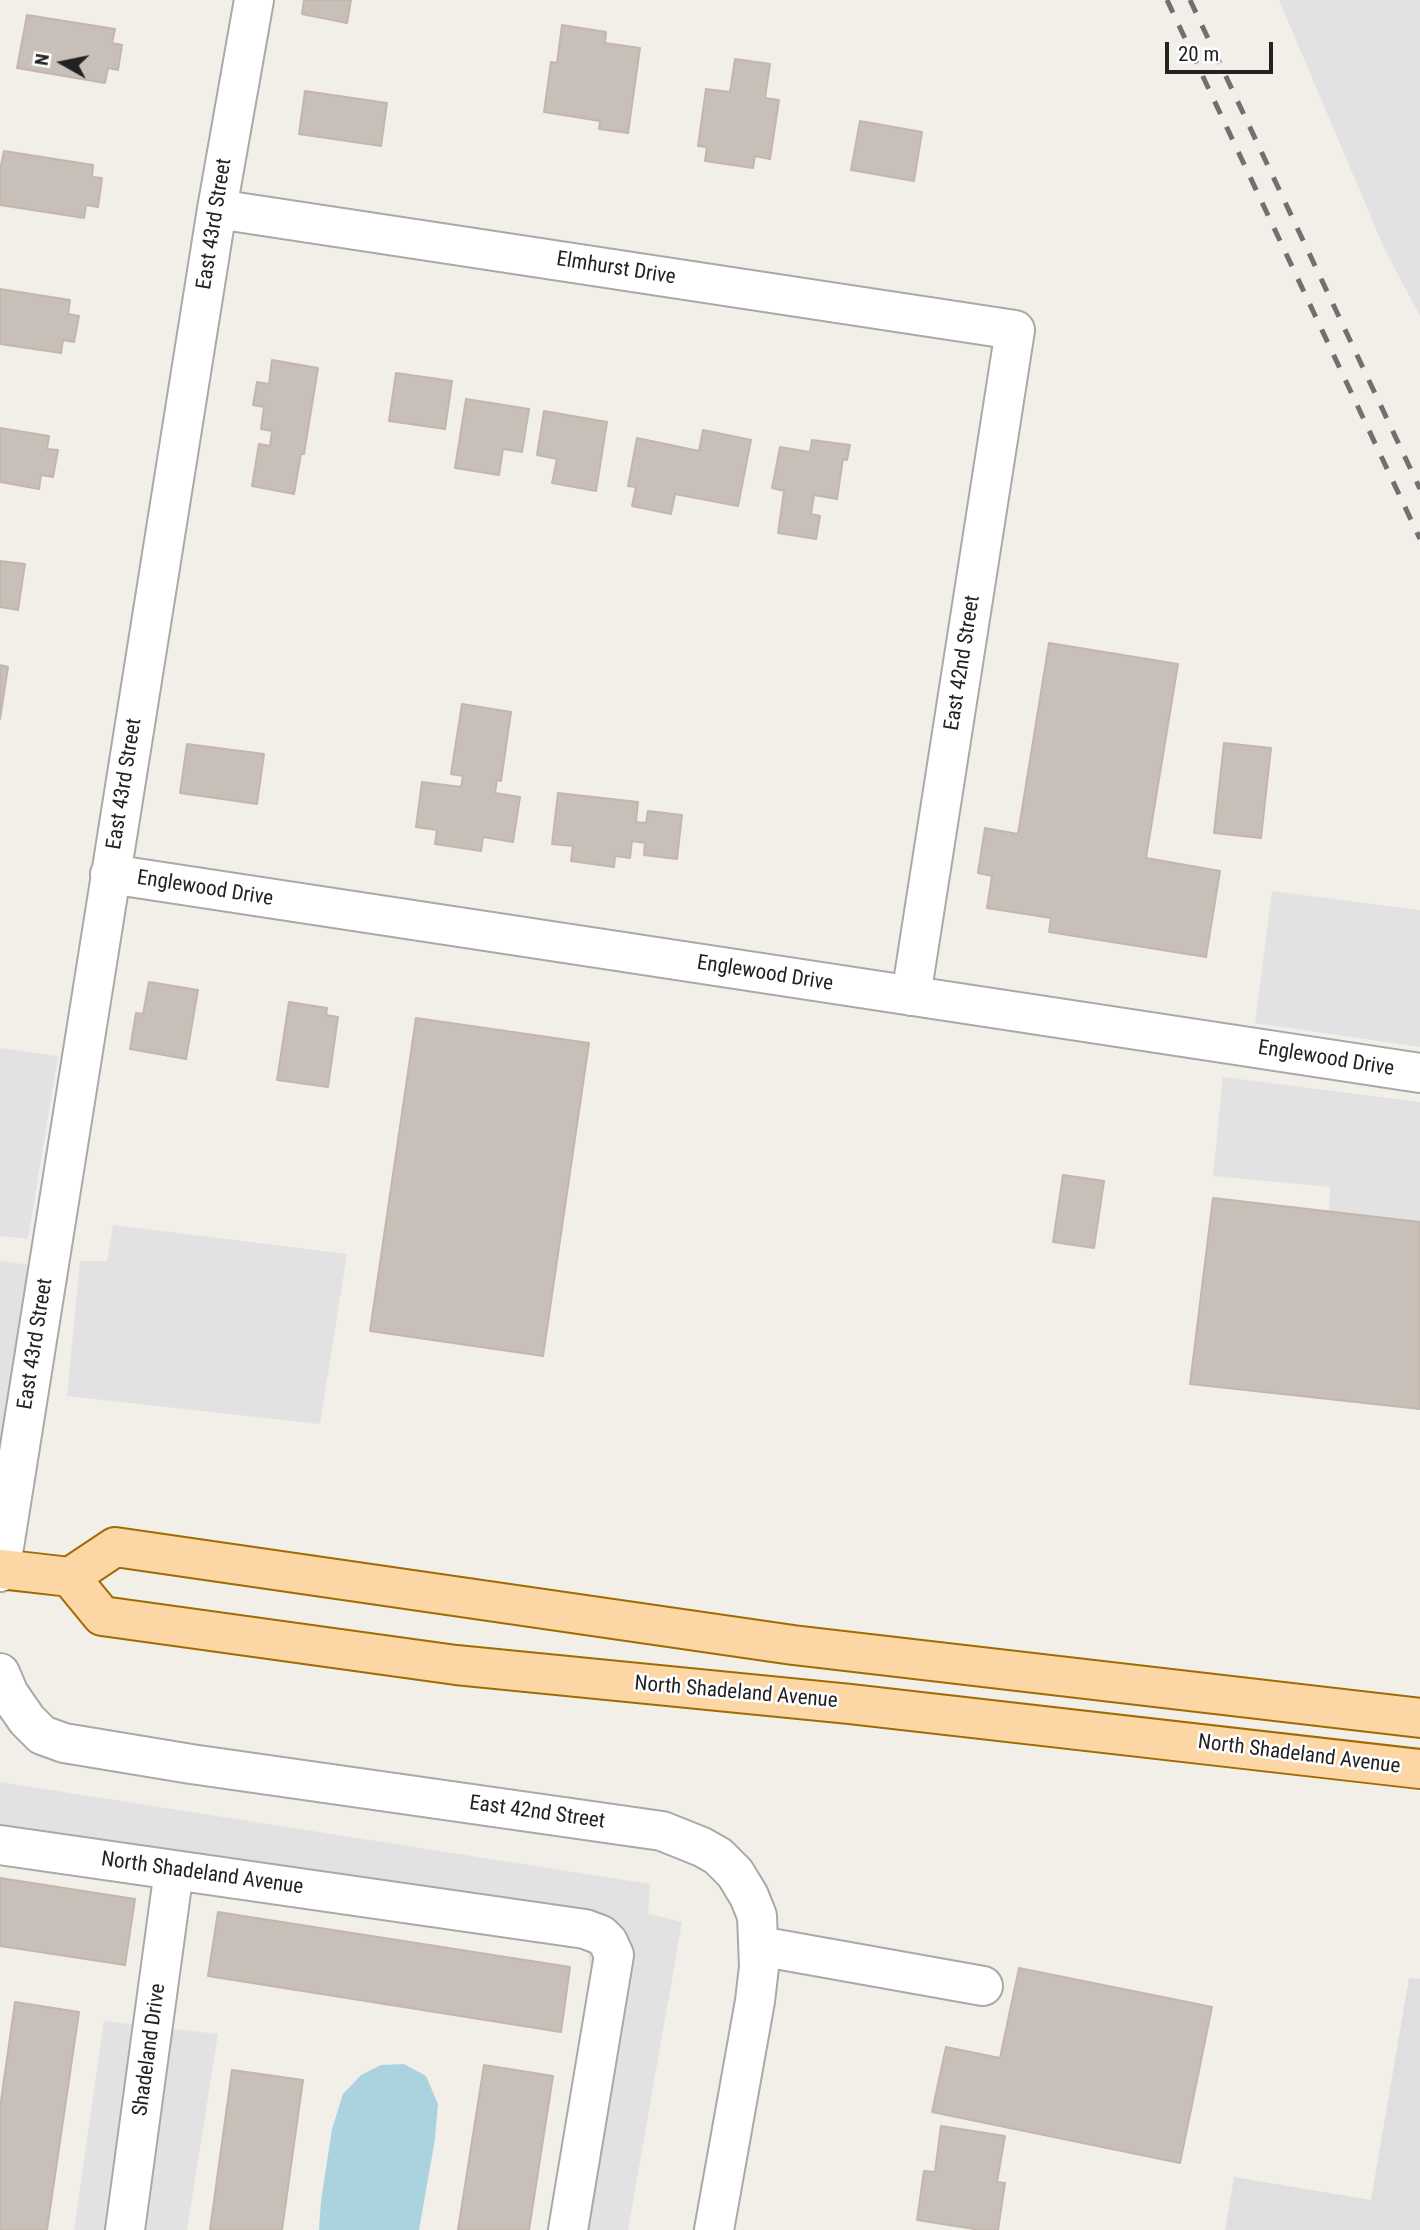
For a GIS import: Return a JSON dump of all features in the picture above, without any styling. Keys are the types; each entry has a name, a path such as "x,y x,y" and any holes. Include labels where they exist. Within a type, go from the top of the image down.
{"main road":[{"path":"0,1570 70,1577 115,1547 793,1645 1420,1718"},
{"name":"North Shadeland Avenue","path":"70,1577 103,1616 116,1618 456,1665 850,1704 1420,1769"}],"street":[{"name":"East 43rd Street","path":"0,1570 110,874 254,0"},
{"name":"Elmhurst Drive","path":"218,209 1015,330"},
{"name":"East 42nd Street","path":"911,996 1015,330"},
{"name":"Englewood Drive","path":"110,874 1420,1073"},
{"name":"East 42nd Street","path":"0,1673 9,1694 27,1720 42,1735 64,1743 191,1764 662,1831 718,1856 735,1873 749,1896 757,1916 759,1946 755,2001 714,2230"},
{"name":"North Shadeland Avenue","path":"0,1845 586,1929 601,1935 614,1955 568,2230"},
{"name":"Shadeland Drive","path":"125,2230 174,1870"},
{"path":"759,1946 984,1986"}],"shaded area":[{"path":"1279,0 1420,0 1420,316 1385,250"},
{"path":"1272,891 1420,910 1420,1047 1255,1023"},
{"path":"0,1048 58,1056 28,1239 0,1236"},
{"path":"1223,1077 1420,1102 1420,1222 1329,1212 1330,1187 1213,1176"},
{"path":"113,1225 347,1254 320,1424 67,1396 80,1261 107,1261"},
{"path":"0,1261 31,1265 0,1452"},
{"path":"0,1782 650,1884 648,1914 682,1922 628,2230 552,2230 593,1978 587,1950 0,1863"},
{"path":"1409,1978 1420,1979 1420,2230 1225,2230 1234,2177 1371,2200"},
{"path":"104,2021 218,2034 187,2230 74,2230"}],"water":[{"path":"404,2064 426,2076 438,2104 435,2139 419,2230 319,2230 332,2129 343,2094 361,2075 381,2065"}],"building":[{"path":"304,0 351,0 347,23 302,14"},
{"path":"27,15 115,29 112,43 122,45 118,70 108,68 105,83 17,68"},
{"path":"562,25 606,32 605,43 640,48 628,133 599,129 600,121 544,112 551,62 557,63"},
{"path":"735,59 770,64 765,98 779,100 770,159 755,156 753,168 705,161 707,147 698,146 706,89 730,92"},
{"path":"305,91 387,103 381,146 299,134"},
{"path":"860,121 922,132 914,181 851,170"},
{"path":"4,151 93,165 92,177 102,178 98,207 86,205 84,218 0,205 0,170"},
{"path":"0,289 70,300 68,314 79,316 74,342 63,340 61,353 0,344"},
{"path":"272,360 318,368 304,454 301,454 294,494 252,486 259,444 270,446 272,431 261,429 264,407 253,405 257,382 269,384"},
{"path":"396,373 452,381 445,429 389,421"},
{"path":"466,399 529,409 522,452 503,449 499,475 455,468"},
{"path":"544,411 607,422 596,491 552,483 557,459 537,455"},
{"path":"0,428 49,436 47,449 58,450 53,477 41,475 39,489 0,482"},
{"path":"703,430 751,440 738,506 675,494 671,514 632,506 636,487 628,486 637,438 699,451"},
{"path":"812,440 850,445 847,460 843,459 837,499 814,495 811,514 820,516 816,539 778,533 784,491 772,488 780,447 810,452"},
{"path":"0,561 25,564 18,610 0,607"},
{"path":"1049,643 1178,664 1146,858 1220,871 1206,957 1049,932 1051,918 987,908 992,876 978,873 985,828 1018,834"},
{"path":"0,665 8,667 0,719"},
{"path":"462,704 511,712 501,781 497,780 495,793 520,797 513,842 483,837 481,851 435,844 437,830 416,827 422,782 461,787 463,776 451,774"},
{"path":"1224,743 1271,748 1261,838 1214,833"},
{"path":"187,744 264,754 257,804 180,793"},
{"path":"558,793 638,802 636,822 646,823 648,811 682,815 677,859 644,855 645,843 632,841 630,858 615,856 614,867 571,861 573,846 552,844"},
{"path":"149,982 198,990 186,1059 130,1049 136,1013 143,1014"},
{"path":"289,1002 327,1008 326,1015 338,1017 328,1087 277,1080"},
{"path":"416,1018 589,1043 543,1356 370,1331"},
{"path":"1063,1175 1104,1181 1094,1248 1053,1242"},
{"path":"1213,1198 1420,1222 1420,1409 1190,1384"},
{"path":"0,1878 135,1899 125,1965 0,1946"},
{"path":"218,1912 570,1967 561,2032 208,1976"},
{"path":"1019,1968 1212,2007 1180,2163 932,2112 946,2047 1000,2058"},
{"path":"15,2002 79,2012 47,2230 0,2230 0,2108"},
{"path":"484,2065 553,2076 529,2230 458,2230"},
{"path":"232,2070 303,2080 282,2230 210,2230"},
{"path":"941,2126 1005,2136 997,2182 1005,2183 998,2230 917,2220 924,2171 935,2172"}],"railway":[{"path":"1167,0 1420,539"},
{"path":"1190,0 1420,489"}]}
